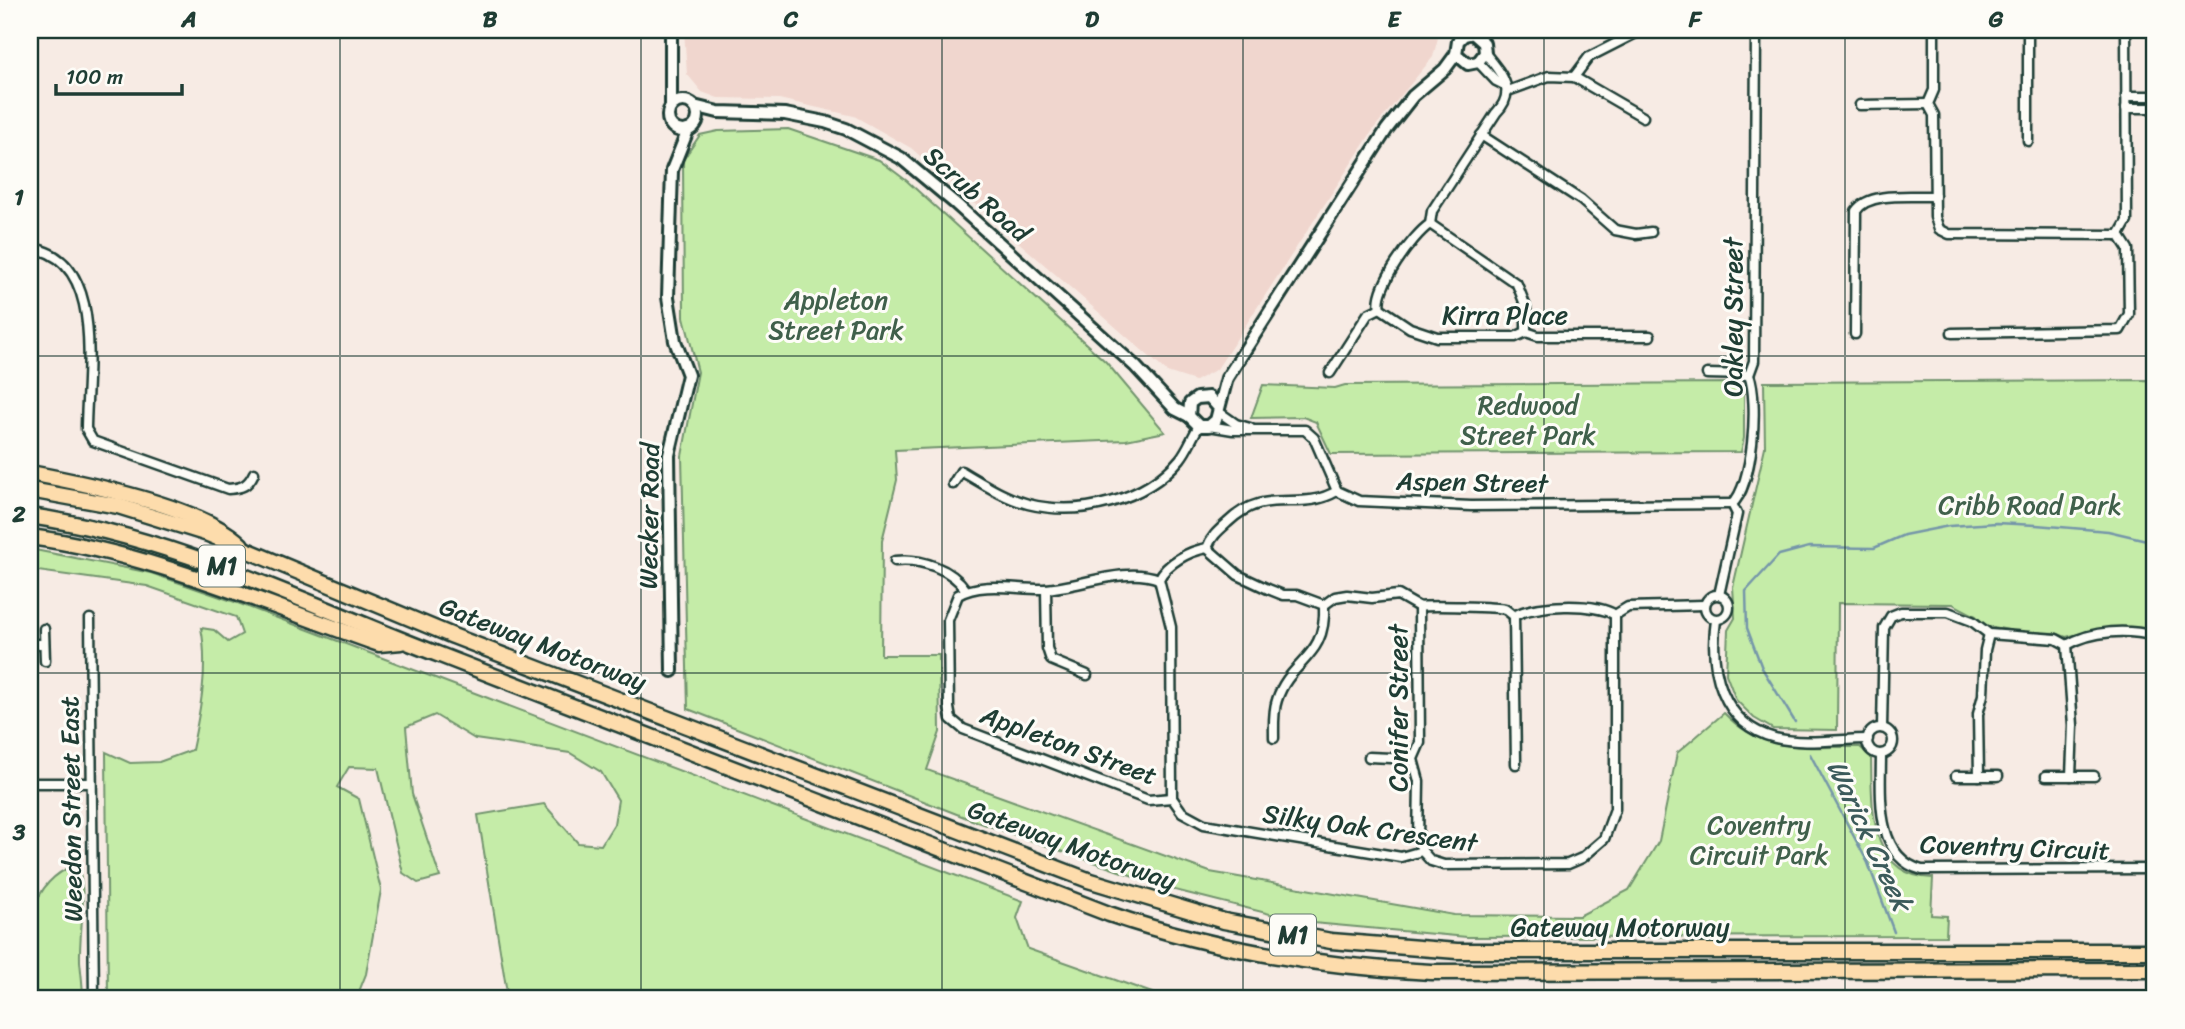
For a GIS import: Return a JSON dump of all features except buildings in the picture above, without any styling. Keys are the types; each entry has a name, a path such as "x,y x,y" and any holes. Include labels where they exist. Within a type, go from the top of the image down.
{"highway":[{"path":"30,473 92,486 169,509 228,531 246,549"},
{"name":"Gateway Motorway","path":"30,490 138,512 246,549 453,636 1076,876 1167,906 1224,921 1331,941 1457,951 2155,951"},
{"name":"Gateway Motorway","path":"30,516 110,531 191,554 406,642 1109,914 1169,933 1251,953 1348,968 1431,972 2155,970"},
{"path":"30,537 95,549 172,570 379,644 406,642"}],"street":[{"name":"Wecker Road","path":"671,30 673,73 671,105 667,115 675,158 668,296 675,341 688,375 669,455 671,671"},
{"path":"1480,48 1487,30"},
{"path":"953,484 962,469 1003,495 1058,509 1111,502 1160,478 1180,459 1218,409 1227,378 1387,129 1413,96 1460,58 1480,48 1495,30"},
{"path":"1574,77 1589,57 1642,30"},
{"name":"Oakley Street","path":"1719,595 1737,514 1732,504 1741,496 1753,436 1754,388 1749,374 1754,361 1756,30"},
{"path":"1928,104 1934,90 1934,30"},
{"path":"2028,30 2028,141"},
{"path":"2119,235 2127,221 2126,30"},
{"path":"1330,373 1368,314 1380,308 1379,293 1418,232 1430,224 1432,211 1481,135 1505,104 1507,88 1503,74 1480,48 1459,33 1456,46 1460,58"},
{"name":"Wecker Road","path":"673,73 698,115 675,158"},
{"path":"1507,88 1549,76 1574,77 1643,117"},
{"path":"2126,96 2155,96"},
{"path":"671,105 680,100 692,104"},
{"name":"Scrub Road","path":"692,104 718,112 757,112 804,117 846,129 901,158 956,204 1164,395 1175,409 1189,416"},
{"path":"1860,105 1928,104"},
{"path":"1928,104 1934,115 1935,217 1939,229 1948,234 2119,235"},
{"path":"2126,108 2155,108"},
{"name":"Scrub Road","path":"692,127 718,112"},
{"path":"670,125 678,130 692,127"},
{"path":"1481,135 1581,200 1615,230 1625,233 1651,232"},
{"path":"1855,334 1856,211 1861,204 1871,200 1935,196"},
{"path":"1430,224 1517,284 1527,307 1526,332"},
{"path":"1952,333 2120,330 2129,314 2128,249 2119,235"},
{"path":"30,248 55,257 68,267 78,282 85,303 88,328 86,429 93,441 228,489 241,488 250,483 254,473"},
{"name":"Kirra Place","path":"1380,308 1410,328 1437,337 1515,337 1526,332 1538,336 1650,336"},
{"path":"1707,374 1749,374"},
{"path":"1164,395 1193,400 1205,396 1227,378"},
{"path":"1205,396 1236,424 1253,428"},
{"path":"1193,400 1188,408 1189,416 1204,426 1233,430 1305,430 1314,438 1337,491 1316,500 1274,499 1249,505 1211,538 1207,548"},
{"name":"Aspen Street","path":"1337,491 1359,501 1471,506 1732,504"},
{"path":"1172,798 1171,627 1159,579 1164,569 1195,550 1207,548"},
{"path":"1207,548 1238,575 1268,589 1307,597 1324,605"},
{"path":"895,561 910,559 950,573 957,577 967,590 977,587 1046,589 1136,575 1159,579"},
{"path":"1046,589 1047,648 1051,660 1087,676"},
{"name":"Appleton Street","path":"967,590 958,595 948,620 949,708 956,725 1149,800 1172,798"},
{"path":"1324,605 1335,597 1347,595 1371,598 1398,595 1419,607 1438,604 1453,609 1503,608 1514,616"},
{"path":"1719,595 1727,600 1729,609 1725,617 1716,620 1707,615 1704,605 1710,597 1719,595"},
{"path":"1274,738 1276,701 1282,688 1314,651 1323,635 1324,605"},
{"path":"1514,616 1527,608 1604,607 1615,615 1628,607 1704,605"},
{"name":"Conifer Street","path":"1419,607 1420,743 1413,759 1419,781 1418,839 1422,851"},
{"path":"1882,728 1884,628 1891,616 1901,612 1960,614 1989,634 2056,639 2067,645"},
{"name":"Silky Oak Crescent","path":"1172,798 1182,812 1204,824 1401,857 1422,851 1431,860 1444,865 1552,866 1582,858 1604,839 1615,809 1615,615"},
{"path":"1514,616 1516,764"},
{"name":"Weedon Street East","path":"90,619 94,999"},
{"path":"1716,620 1714,648 1718,683 1724,699 1748,725 1778,739 1868,739"},
{"path":"44,629 45,661"},
{"path":"2067,645 2084,635 2102,633 2155,636"},
{"path":"1979,776 1978,714 1983,695 1984,650 1989,634"},
{"path":"30,644 44,644"},
{"path":"2067,645 2072,718 2071,776"},
{"path":"1882,728 1890,732 1893,741 1889,750 1881,754 1871,750 1868,739 1872,731 1882,728"},
{"name":"Coventry Circuit","path":"1881,754 1883,828 1902,861 1909,866 1922,870 2155,869"},
{"path":"1370,757 1413,759"},
{"path":"1956,776 1998,776"},
{"path":"2046,776 2094,776"},
{"path":"30,783 91,783"}],"shaded area":[{"path":"684,30 1440,30 1433,57 1375,127 1217,369 1195,381 1167,372 911,148 854,116 779,99 718,98 702,92 687,74"}],"green space":[{"name":"Appleton Street Park","path":"788,129 879,160 907,181 1106,362 1165,432 1126,440 895,450 897,480 882,541 881,655 939,655 940,732 927,770 1210,872 1454,915 1579,916 1629,890 1659,841 1677,753 1724,713 1739,726 1770,742 1804,747 1860,747 1871,757 1874,816 1885,852 1896,865 1912,874 1933,878 1931,915 1947,916 1946,936 1467,937 1302,922 1171,889 972,820 688,709 682,456 698,372 684,317 683,160 700,135 718,131"},
{"name":"Cribb Road Park","path":"2155,380 2155,629 2099,629 2066,637 2056,633 2018,632 1984,625 1976,616 1953,604 1838,603 1837,730 1773,729 1754,718 1736,700 1726,674 1728,630 1735,618 1733,587 1765,447 1764,382"},
{"name":"Redwood Street Park","path":"1738,383 1744,387 1744,438 1741,452 1331,454 1316,422 1303,417 1251,418 1263,385 1335,388 1345,385"},
{"path":"30,549 151,573 235,602 1023,901 1017,918 1028,949 1169,999 508,999 478,815 544,804 578,843 601,845 614,824 618,800 601,772 570,753 475,739 435,715 406,727 412,794 440,877 418,883 403,873 378,768 349,767 337,787 359,799 381,890 366,974 356,999 108,999 106,752 130,763 159,762 192,750 204,674 201,628 214,630 228,642 242,634 236,617 147,586 30,570"},
{"path":"75,865 78,866 82,890 80,961 83,999 30,999 29,940 36,904 44,888 57,875"}],"waterway":[{"name":"Warick Creek","path":"1795,722 1762,668 1747,628 1746,591 1779,555 1809,547 1874,548 1904,535 1949,526 1996,523 2108,531 2155,542"},
{"name":"Warick Creek","path":"1810,754 1868,863 1894,932"}],"park label":[{"name":"Coventry Circuit Park","path":"1759,840"}]}
